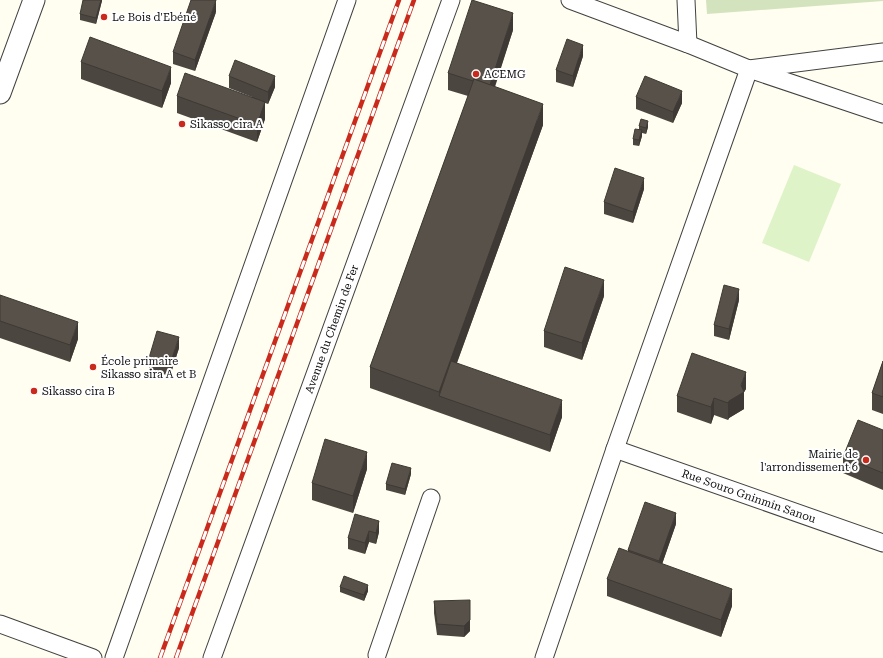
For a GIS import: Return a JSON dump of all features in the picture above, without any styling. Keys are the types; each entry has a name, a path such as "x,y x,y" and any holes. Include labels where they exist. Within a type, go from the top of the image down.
{"street":[{"path":"0,93 34,0"},
{"path":"114,658 347,0"},
{"name":"Avenue du Chemin de Fer","path":"212,658 451,0"},
{"path":"570,0 688,44 749,70 883,114"},
{"path":"686,0 688,44"},
{"path":"749,70 883,52"},
{"path":"544,658 615,449 749,70"},
{"name":"Rue Souro Gninmin Sanou","path":"615,449 883,543"},
{"path":"379,657 431,498"},
{"path":"0,624 93,658"}],"green space":[{"path":"706,0 883,0 883,1 707,14"},
{"path":"794,165 841,184 809,262 762,243"}],"building":[{"path":"83,0 101,0 96,18 80,14"},
{"path":"191,0 216,0 195,60 173,52"},
{"name":"ACEMG","path":"472,0 513,13 490,85 474,79 473,81 448,73"},
{"path":"90,37 171,67 162,91 81,62"},
{"path":"567,39 583,45 573,76 556,70"},
{"path":"235,60 275,76 268,92 229,76"},
{"path":"185,73 265,102 257,125 177,96"},
{"path":"645,76 682,91 673,112 636,97"},
{"path":"474,79 543,104 439,392 370,367"},
{"path":"641,119 648,121 646,128 639,126"},
{"path":"635,129 642,130 639,140 633,139"},
{"path":"615,168 644,178 633,212 604,202"},
{"path":"565,267 604,280 582,343 544,331"},
{"path":"724,285 739,289 729,329 714,325"},
{"path":"0,295 78,322 70,345 0,321"},
{"path":"157,331 179,337 170,365 149,358"},
{"path":"692,353 746,372 741,385 744,392 728,403 714,398 711,407 677,396"},
{"path":"451,361 562,400 550,435 439,396"},
{"path":"883,361 883,397 872,393"},
{"path":"858,420 883,430 883,473 843,457"},
{"path":"325,439 367,452 353,496 312,483"},
{"path":"392,463 411,468 405,489 386,484"},
{"path":"645,502 676,513 659,561 628,550"},
{"path":"355,514 379,521 376,533 369,531 365,543 348,538"},
{"path":"619,548 732,589 721,620 607,579"},
{"path":"344,576 368,585 364,595 340,587"},
{"path":"470,600 470,620 464,626 437,624 434,601"}],"railway":[{"path":"160,658 399,0"},
{"path":"176,658 414,0"}],"place":[{"name":"Le Bois d'Ebéné","path":"104,17"},
{"name":"ACEMG","path":"476,74"},
{"name":"Sikasso cira A","path":"182,124"},
{"name":"École primaire Sikasso sira A et B","path":"93,367"},
{"name":"Sikasso cira B","path":"34,391"},
{"name":"Mairie de l'arrondissement 6","path":"866,460"}]}
